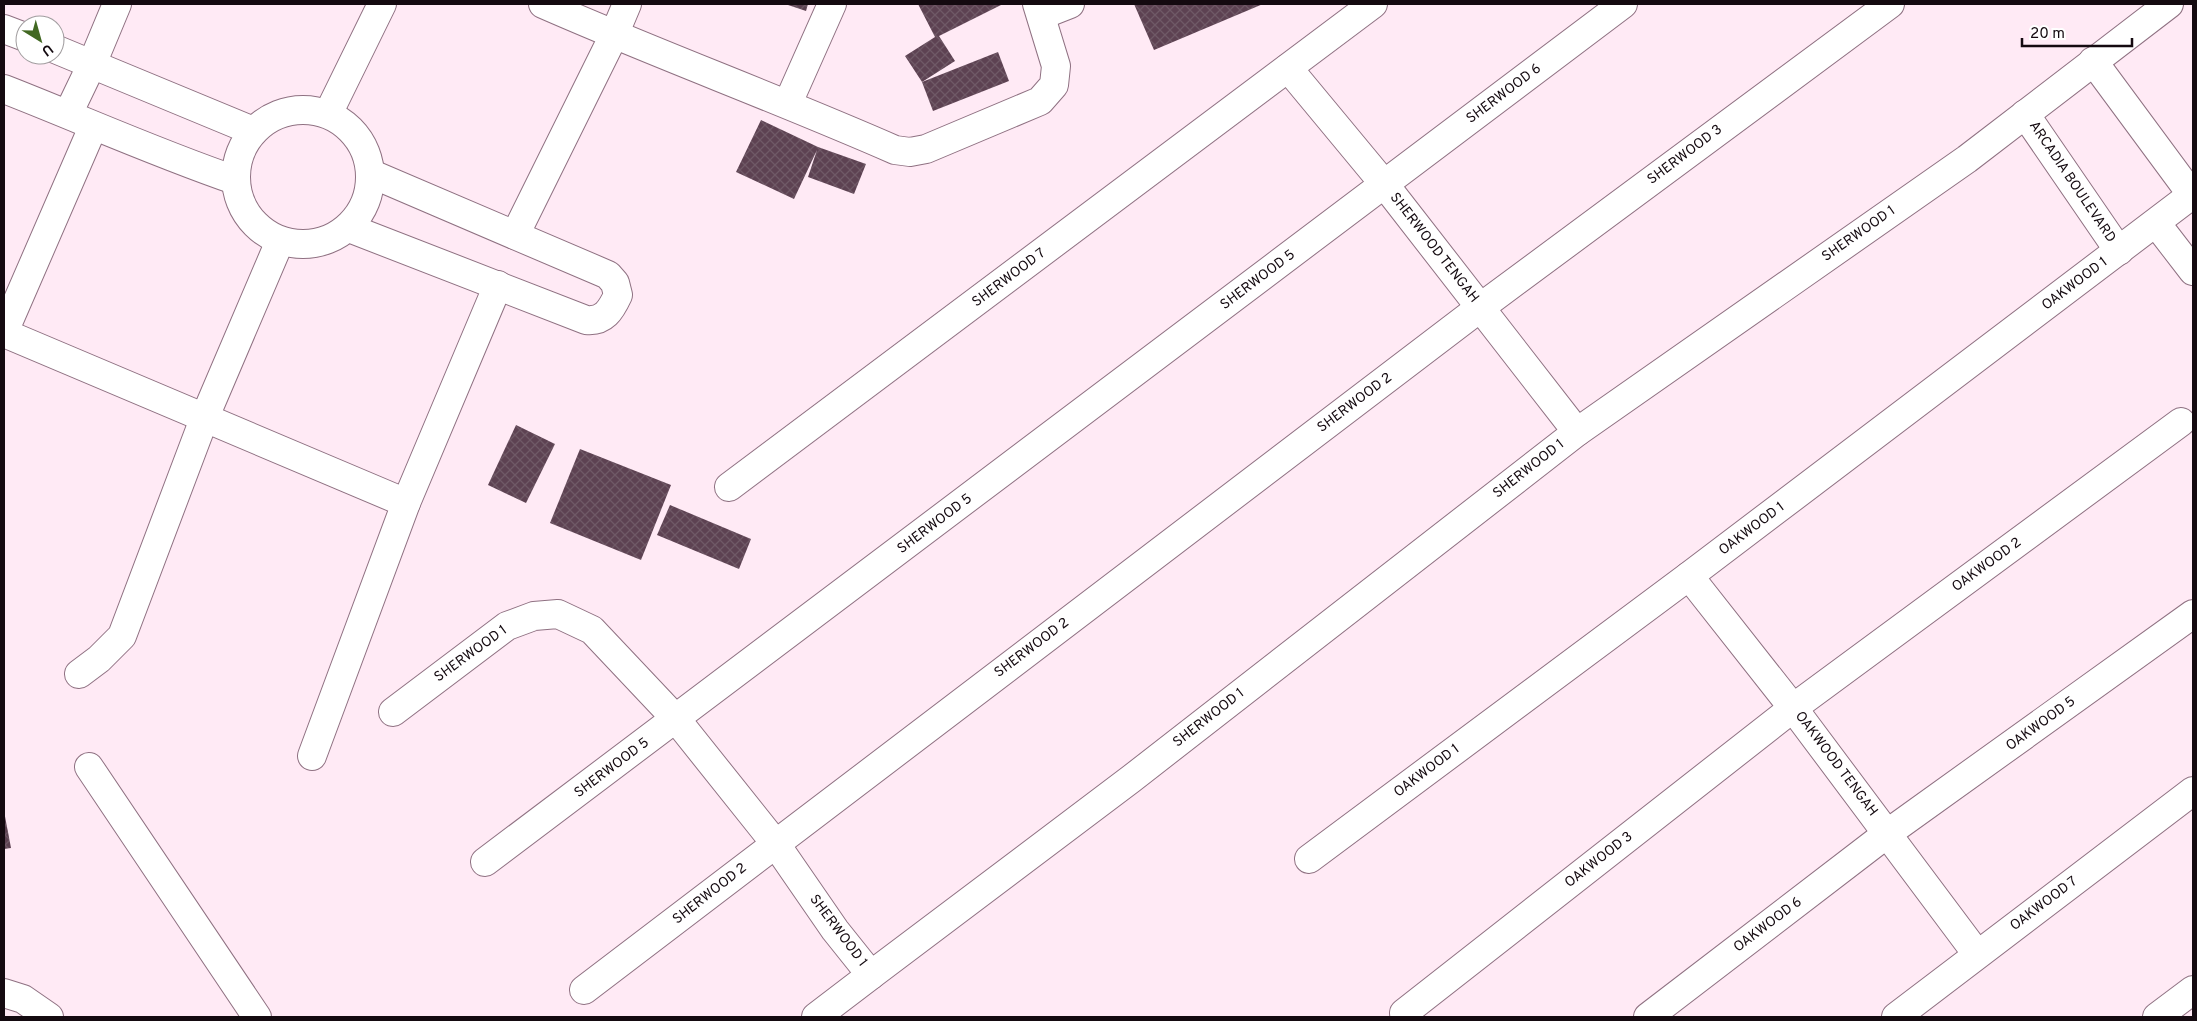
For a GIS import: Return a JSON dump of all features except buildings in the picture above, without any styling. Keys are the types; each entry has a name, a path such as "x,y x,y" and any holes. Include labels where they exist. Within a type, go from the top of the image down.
{"street":[{"path":"68,114 92,64 117,4"},
{"path":"328,114 382,4"},
{"path":"543,4 614,35 788,103 895,150 910,152 926,150 1040,101 1054,85 1056,66 1039,10 1070,4"},
{"path":"515,235 614,35 627,4"},
{"path":"788,103 832,4"},
{"name":"SHERWOOD 7","path":"729,487 1373,4"},
{"name":"SHERWOOD 6","path":"1385,185 1623,4"},
{"name":"SHERWOOD 3","path":"1481,307 1890,4"},
{"name":"SHERWOOD 1","path":"393,712 507,626 534,616 558,614 592,630 676,719 775,843 835,930 871,975 1131,779 1577,432 1966,158 2169,4"},
{"path":"65,53 253,131"},
{"path":"2093,61 2193,195"},
{"name":"SHERWOOD TENGAH","path":"1288,68 1385,185 1577,432"},
{"path":"4,89 68,114 94,127 235,180"},
{"path":"302,109 328,114 350,128 365,149 372,174 366,203 349,228 328,240 304,245 280,241 256,228 241,206 235,180 240,154 253,131 276,115 302,109"},
{"name":"ARCADIA BOULEVARD","path":"2025,114 2119,251"},
{"path":"94,127 4,332 406,504"},
{"path":"349,228 586,320 594,321 602,318 612,308 618,295 615,283 608,275 372,174"},
{"name":"SHERWOOD 5","path":"485,862 1385,185"},
{"name":"OAKWOOD 1","path":"1309,859 1690,576 2193,195"},
{"path":"2156,223 2193,271"},
{"path":"79,674 99,659 122,636 204,419 280,241"},
{"path":"312,756 406,504 498,285"},
{"name":"SHERWOOD 2","path":"584,990 1481,307"},
{"name":"OAKWOOD 2","path":"1793,708 2181,422"},
{"name":"OAKWOOD TENGAH","path":"1690,576 1888,833 1977,954"},
{"name":"OAKWOOD 5","path":"1888,833 2193,614"},
{"name":"OAKWOOD 3","path":"1404,1012 1793,708"},
{"path":"89,767 257,1017"},
{"name":"OAKWOOD 7","path":"1896,1017 2193,791"},
{"name":"OAKWOOD 6","path":"1648,1017 1888,833"},
{"path":"816,1017 871,975"},
{"path":"2157,1017 2193,990"},
{"path":"4,993 23,999 49,1017"}]}
